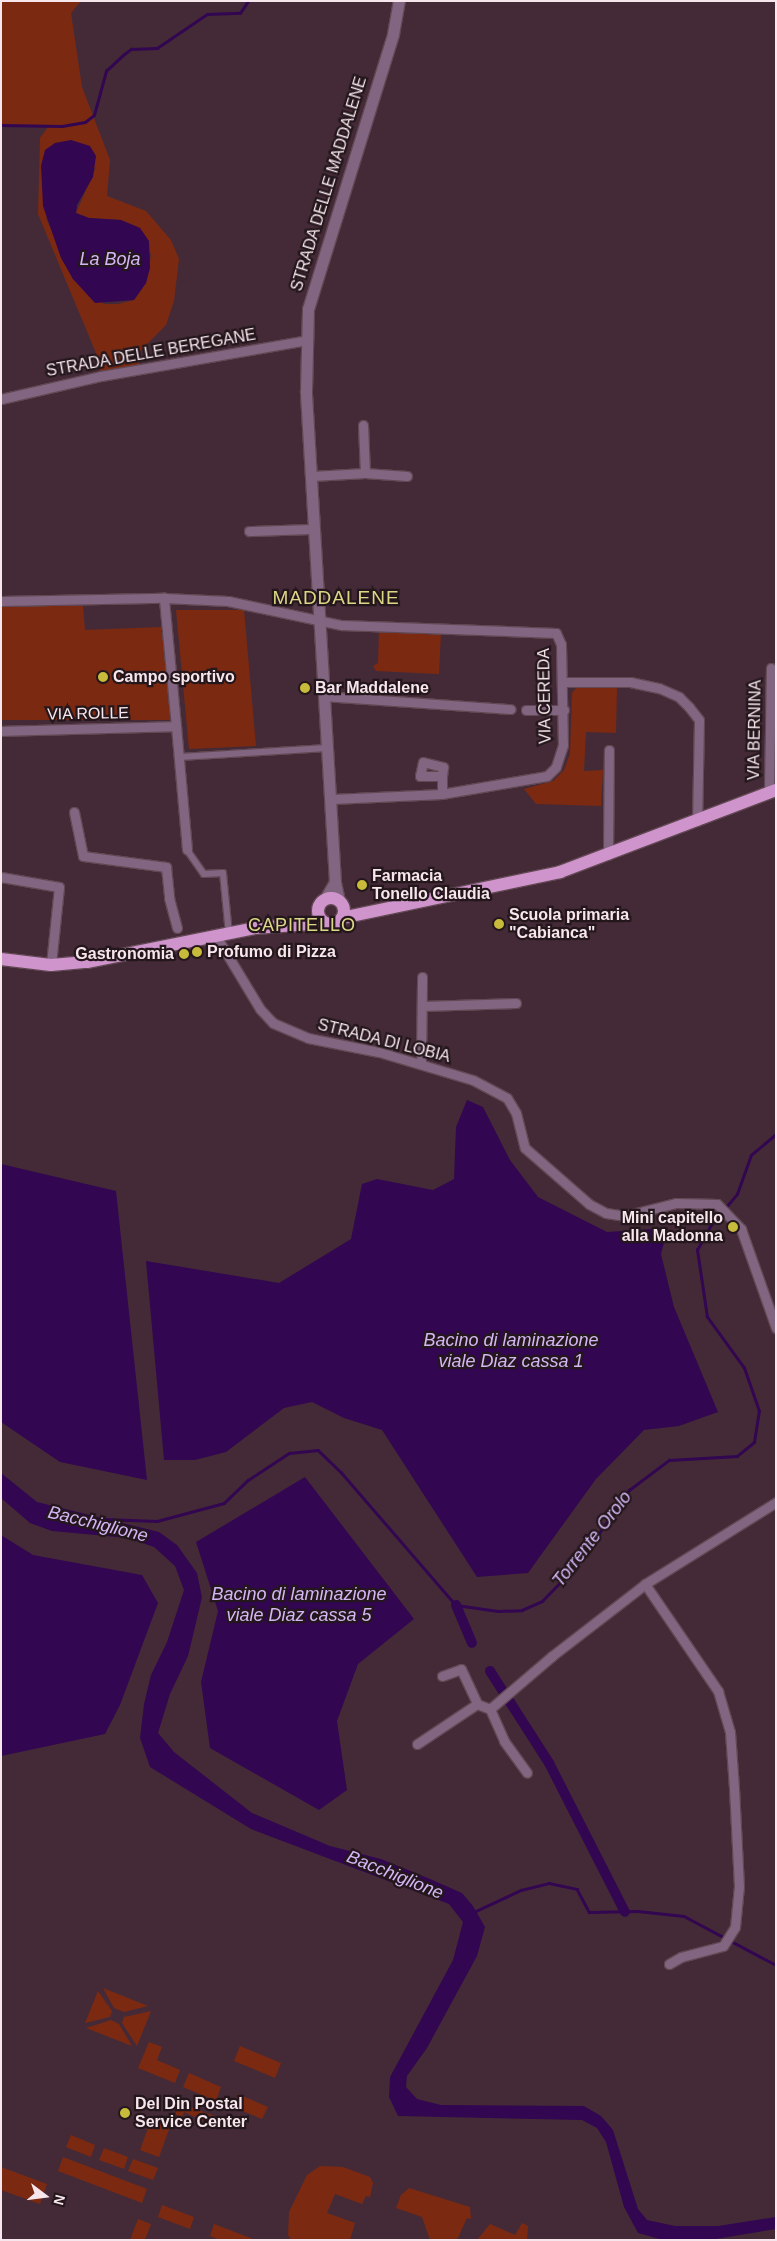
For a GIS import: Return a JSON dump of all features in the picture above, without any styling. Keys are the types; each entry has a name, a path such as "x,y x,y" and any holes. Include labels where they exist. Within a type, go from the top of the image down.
{"main road":[{"path":"255,928 324,923 334,924 342,918 407,902 523,882 608,855 772,791"},
{"path":"1,959 51,965 88,962 178,936 216,936 255,928 302,914 322,902 407,902"},
{"path":"322,902 318,915 324,923"},
{"path":"341,902 342,918"}],"street":[{"name":"STRADA DELLE MADDALENE","path":"341,902 335,882 332,799 323,696 306,391 308,309 323,253 393,34 399,1"},
{"name":"STRADA DELLE BEREGANE","path":"1,399 101,376 307,340"},
{"path":"363,425 365,473"},
{"path":"312,476 365,473 407,476"},
{"path":"249,531 314,529"},
{"path":"164,598 187,850 204,874 223,873 229,934"},
{"path":"1,601 164,598 228,601 274,609 305,620 319,620"},
{"name":"VIA CEREDA","path":"319,620 341,625 556,633 561,644 564,710 560,758 547,776 442,794 332,799"},
{"name":"VIA BERNINA","path":"771,668 772,791"},
{"path":"563,682 630,682 666,691 679,697 689,707 699,720 697,821"},
{"path":"323,696 511,709"},
{"path":"526,710 564,710"},
{"name":"VIA ROLLE","path":"1,731 176,726"},
{"path":"179,757 328,748"},
{"path":"608,855 609,750"},
{"path":"442,776 442,794"},
{"path":"74,812 83,856 166,868 169,898 178,936"},
{"path":"1,876 59,887 51,965"},
{"path":"322,902 335,882"},
{"name":"STRADA DI LOBIA","path":"216,936 260,1009 273,1023 308,1038 421,1063 489,1085 507,1098 516,1113 525,1148 575,1194 606,1213 624,1216 676,1202 717,1204 740,1229 776,1328"},
{"path":"421,1063 422,977"},
{"path":"423,1006 516,1003"},
{"path":"490,1709 552,1656 645,1584 776,1502"},
{"path":"645,1584 718,1691 726,1712 730,1732 738,1862 736,1926 723,1946 681,1957 670,1964"},
{"path":"442,1676 461,1669 477,1704 490,1709 504,1741 527,1772"},
{"path":"416,1744 477,1704"}],"shaded area":[{"path":"1,1 81,1 71,13 82,87 110,160 107,196 146,211 171,240 179,259 174,301 166,325 139,352 140,369 101,376 96,353 38,214 40,138 48,127 1,127","holes":["96,167 76,213 89,218 121,220 140,228 151,255 146,283 134,300 118,304 104,304 73,279 46,218"]},
{"name":"Campo sportivo","path":"1,606 83,606 85,630 161,627 161,632 167,632 172,720 1,720"},
{"path":"176,610 244,610 256,746 189,749"},
{"path":"379,630 427,632 427,635 441,633 439,674 376,671 373,666 378,663"},
{"path":"617,687 616,733 586,732 584,771 603,770 601,806 536,804 524,789 553,781 564,770 570,754 572,693 576,688"},
{"path":"103,1988 148,2006 124,2012 114,2008"},
{"path":"98,1991 112,2011 110,2017 85,2023"},
{"path":"151,2011 137,2046 122,2023 124,2017"},
{"path":"111,2020 119,2024 132,2046 86,2028"},
{"path":"149,2042 162,2047 157,2060 180,2070 175,2083 138,2068"},
{"path":"240,2046 281,2063 275,2078 234,2061"},
{"path":"189,2073 221,2087 216,2101 183,2087"},
{"path":"238,2094 268,2107 262,2119 233,2107"},
{"path":"180,2103 225,2120 221,2129 184,2112 182,2117 175,2114"},
{"path":"152,2117 171,2124 159,2157 140,2150"},
{"path":"71,2135 95,2145 91,2157 66,2147"},
{"path":"104,2148 128,2157 124,2169 99,2160"},
{"path":"63,2157 147,2189 142,2203 58,2171"},
{"path":"133,2159 158,2168 153,2180 128,2171"},
{"path":"320,2166 343,2167 370,2177 373,2183 370,2197 366,2196 362,2204 335,2194 327,2213 355,2223 350,2240 291,2240 288,2235 289,2212 307,2175"},
{"path":"1,2167 47,2184 40,2204 1,2190"},
{"path":"409,2188 470,2207 471,2219 467,2218 457,2240 430,2240 422,2217 396,2208 401,2195"},
{"path":"162,2205 194,2217 190,2229 158,2217"},
{"path":"138,2219 151,2224 145,2240 130,2240"},
{"path":"522,2223 528,2226 527,2240 477,2240 490,2224 515,2235"},
{"path":"214,2224 253,2240 220,2240 210,2236"}],"water":[{"name":"La Boja","path":"71,140 90,146 96,156 93,177 77,205 76,213 89,218 121,220 140,228 149,241 150,268 146,283 134,300 95,303 73,279 61,258 43,206 41,166 45,150 55,143"},
{"name":"Bacino di laminazione viale Diaz cassa 1","path":"467,1100 483,1107 510,1160 538,1197 607,1232 668,1228 661,1254 674,1307 718,1412 679,1426 644,1430 596,1479 528,1573 477,1577 382,1430 344,1418 312,1402 284,1408 226,1452 195,1460 164,1460 146,1261 279,1283 351,1239 362,1184 377,1179 433,1190 454,1179 456,1127"},
{"path":"1,1164 116,1191 147,1480 60,1462 1,1422"},
{"name":"Bacchiglione","path":"1,1473 37,1502 159,1532 177,1545 197,1573 202,1597 188,1656 170,1694 158,1733 174,1752 252,1813 330,1846 381,1859 430,1879 462,1893 473,1906 485,1927 477,1956 427,2048 407,2076 406,2087 417,2099 441,2105 584,2106 601,2116 613,2130 638,2209 647,2220 675,2226 718,2226 776,2217 776,2229 710,2240 663,2240 638,2233 624,2207 606,2142 597,2128 582,2120 398,2116 389,2097 390,2077 453,1960 463,1922 449,1904 251,1829 150,1767 140,1738 144,1704 151,1675 167,1642 184,1590 175,1566 154,1547 128,1538 52,1531 30,1523 1,1498"},
{"name":"Bacino di laminazione viale Diaz cassa 5","path":"305,1477 414,1619 358,1664 337,1721 347,1790 319,1810 210,1748 201,1682 218,1611 196,1542"},
{"path":"1,1535 33,1555 142,1575 158,1603 120,1705 105,1734 1,1756"}],"waterway":[{"path":"1,125 62,126 85,122 94,115 106,71 131,49 157,48 207,14 240,13 248,1"},
{"name":"Torrente Orolo","path":"103,1519 157,1521 224,1503 248,1480 289,1453 318,1450 341,1472 456,1605 498,1611 522,1610 542,1601 576,1566 629,1490 669,1460 737,1456 754,1442 759,1411 744,1368 707,1317 697,1250 711,1225 737,1194 751,1155 776,1134"},
{"path":"456,1605 472,1643"},
{"path":"490,1671 549,1763 625,1912"},
{"path":"474,1912 521,1890 549,1883 577,1889 589,1912 638,1911 684,1916 776,1965"}],"place":[{"name":"Campo sportivo","path":"103,677"},
{"name":"Bar Maddalene","path":"305,688"},
{"name":"Farmacia Tonello Claudia","path":"362,885"},
{"name":"Scuola primaria \"Cabianca\"","path":"499,924"},
{"name":"Profumo di Pizza","path":"197,952"},
{"name":"Gastronomia","path":"184,954"},
{"name":"Mini capitello alla Madonna","path":"733,1227"},
{"name":"Del Din Postal Service Center","path":"125,2113"}],"district":[{"name":"MADDALENE","path":"336,598"},
{"name":"CAPITELLO","path":"302,925"}]}
